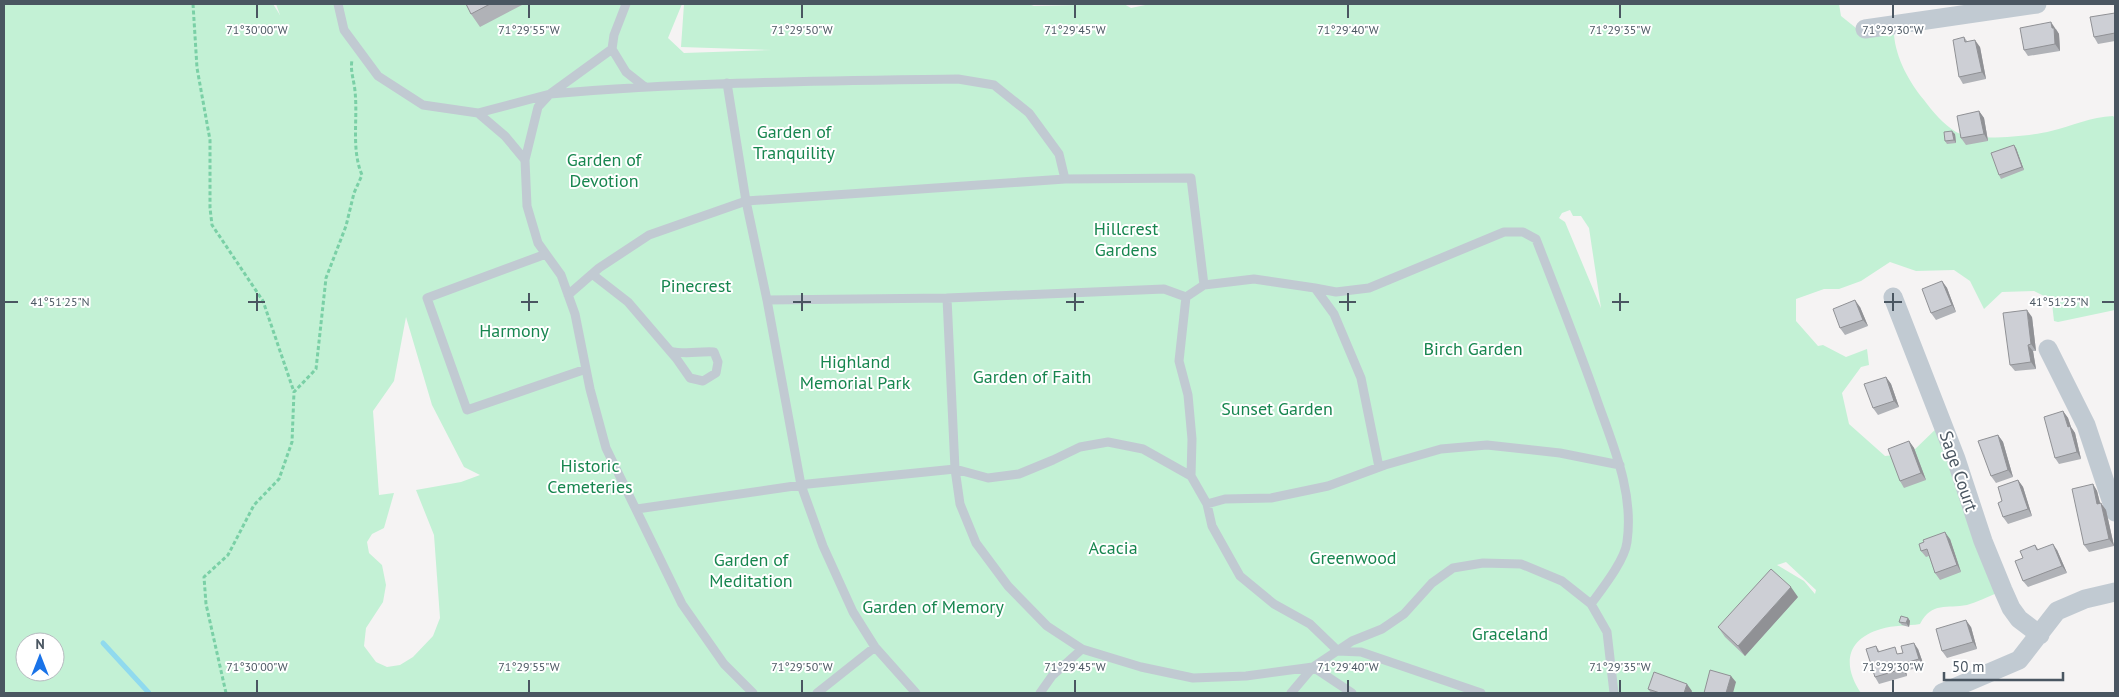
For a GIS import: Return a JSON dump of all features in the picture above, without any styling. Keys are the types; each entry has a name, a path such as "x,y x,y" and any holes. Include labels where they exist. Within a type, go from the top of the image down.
{"street":[{"path":"1865,29 2037,4"},
{"name":"Sage Court","path":"1894,297 1956,459 1983,541 2003,590 2011,608 2019,619 2040,635"},
{"path":"2048,349 2086,425 2115,512"},
{"path":"1942,693 2019,660 2057,611 2084,599 2115,592"}],"lane":[{"path":"338,4 344,30 378,76 423,104 478,113 550,94 727,83 958,79 994,85 1029,113 1059,154 1065,179"},
{"path":"626,4 614,36 612,49 626,72 644,88"},
{"path":"612,49 550,94 538,107 525,160 526,206 538,243 561,275 575,314 586,369 606,448 638,509 682,604 724,664 753,693"},
{"path":"727,83 746,201 767,300 801,485 823,546 853,612 876,647 916,693"},
{"path":"478,113 505,136 525,160"},
{"path":"568,295 592,274 650,235 746,201 1065,179 1191,178 1204,285"},
{"path":"1186,297 1204,285 1254,279 1336,292 1369,288 1504,232 1523,232 1536,239 1620,465 1627,494 1627,544 1612,575 1591,604"},
{"path":"546,254 427,298 467,410 586,369"},
{"path":"592,274 628,302 690,378 703,381 716,373 718,362 714,352 700,351 683,354 670,352"},
{"path":"1315,288 1334,314 1361,378 1379,467"},
{"path":"767,300 947,298 1164,289 1186,297"},
{"path":"1186,297 1179,361 1188,395 1192,440 1191,476"},
{"path":"947,298 955,469 960,504 976,543 1008,586 1048,626 1082,649 1141,668 1193,678 1246,676 1313,667 1352,693"},
{"path":"638,509 801,485 955,469 988,478 1019,474 1080,446 1108,442 1143,449 1191,476 1207,504 1212,526 1240,576 1274,604 1310,624 1338,651 1361,652 1481,693"},
{"path":"1207,504 1225,499 1271,498 1328,486 1379,467 1441,449 1487,445 1560,453 1620,465"},
{"path":"1291,693 1313,667 1352,641 1382,629 1404,614 1432,583 1453,568 1483,563 1521,564 1562,580 1591,604 1607,632 1614,693"},
{"path":"817,693 876,647"},
{"path":"1040,693 1052,676 1082,649"}],"path":[{"path":"193,4 197,68 210,140 210,208 212,225 263,301 294,392 292,442 280,479 254,505 228,554 204,577 206,604 226,693"},
{"path":"294,392 316,369 326,278 346,226 354,193 362,176 357,163 355,91 351,67 354,44"}],"green space":[{"path":"4,4 273,4 280,15 276,4 682,4 668,38 684,53 772,50 681,47 684,4 1028,4 1034,6 1124,4 1131,8 1150,4 1839,4 1841,16 1866,36 1891,33 1894,35 1900,61 1913,85 1939,118 1956,132 1975,137 2030,135 2097,118 2113,116 2115,118 2115,310 2058,322 2054,321 2052,303 2046,297 2034,291 2002,292 1984,309 1970,281 1954,270 1916,271 1890,262 1861,281 1839,289 1824,289 1796,299 1796,321 1818,346 1823,345 1846,357 1867,349 1869,365 1861,367 1842,393 1849,424 1885,456 1911,453 1939,426 1997,593 1967,605 1935,609 1920,624 1886,628 1869,633 1860,639 1854,646 1850,663 1851,673 1861,693 4,693","holes":["1570,210 1573,216 1581,216 1589,228 1601,308 1565,222 1559,218 1562,213","406,317 432,405 464,467 480,475 461,482 416,490 434,535 440,618 433,636 413,657 400,665 387,667 376,662 364,646 366,628 383,602 386,585 382,565 369,553 367,542 372,534 384,528 394,493 379,495 373,411 394,381","1786,562 1816,590 1815,594 1804,581 1777,565"]}],"building":[{"path":"466,4 490,4 471,14"},
{"path":"2115,13 2115,33 2094,37 2090,17"},
{"path":"2051,22 2052,28 2054,28 2055,44 2024,50 2020,28"},
{"path":"1964,37 1965,42 1975,40 1982,72 1959,77 1953,40"},
{"path":"1979,111 1984,134 1961,138 1957,116"},
{"path":"1952,131 1954,140 1945,141 1944,132"},
{"path":"2014,145 2022,167 1999,175 1991,153"},
{"path":"1942,281 1952,305 1931,313 1922,289"},
{"path":"1855,300 1863,320 1840,328 1833,309"},
{"path":"2027,310 2031,344 2028,345 2031,362 2010,365 2003,313"},
{"path":"1886,377 1894,401 1873,408 1864,384"},
{"path":"2063,411 2068,427 2070,426 2077,452 2055,458 2044,417"},
{"path":"1998,435 2008,470 1991,476 1978,441"},
{"path":"1909,441 1921,473 1900,481 1888,449"},
{"path":"2018,480 2028,509 2003,517 1998,503 2002,501 1998,487"},
{"path":"2093,484 2097,504 2101,503 2109,539 2084,545 2072,489"},
{"path":"1945,532 1957,565 1935,573 1927,549 1921,551 1919,544 1924,542 1923,540"},
{"path":"2053,544 2062,566 2023,581 2015,561 2023,558 2020,551 2035,545 2037,550"},
{"path":"1771,569 1791,587 1738,646 1718,627"},
{"path":"1901,616 1908,618 1906,623 1899,622"},
{"path":"1966,620 1973,642 1942,651 1936,629"},
{"path":"1914,643 1919,659 1901,664 1902,669 1875,677 1866,649 1876,646 1878,652 1895,647 1897,654 1903,653 1901,646"},
{"path":"1710,670 1731,676 1726,693 1704,693"},
{"path":"1654,672 1687,684 1684,693 1660,693 1648,689"}],"waterway":[{"path":"103,643 149,693"}],"park label":[{"name":"Garden of Tranquility","path":"794,141"},
{"name":"Garden of Devotion","path":"604,169"},
{"name":"Hillcrest Gardens","path":"1126,238"},
{"name":"Pinecrest","path":"696,285"},
{"name":"Harmony","path":"514,330"},
{"name":"Birch Garden","path":"1473,348"},
{"name":"Highland Memorial Park","path":"855,371"},
{"name":"Garden of Faith","path":"1032,376"},
{"name":"Sunset Garden","path":"1277,408"},
{"name":"Historic Cemeteries","path":"590,475"},
{"name":"Acacia","path":"1113,547"},
{"name":"Greenwood","path":"1353,557"},
{"name":"Garden of Meditation","path":"751,569"},
{"name":"Garden of Memory","path":"933,606"},
{"name":"Graceland","path":"1510,633"}]}
